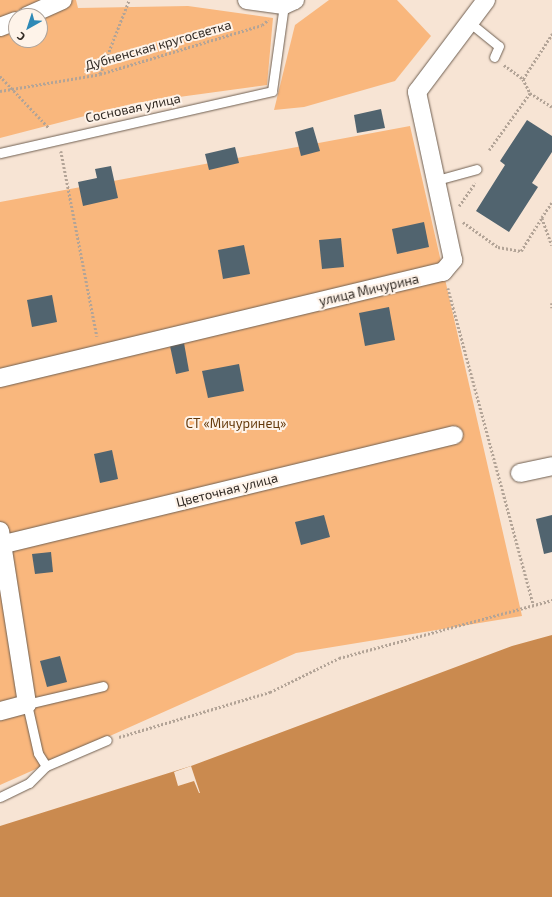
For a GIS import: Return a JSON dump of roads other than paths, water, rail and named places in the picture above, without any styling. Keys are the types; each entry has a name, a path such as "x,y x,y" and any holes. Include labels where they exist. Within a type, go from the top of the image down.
{"street":[{"path":"45,8 63,0"},
{"path":"247,0 290,2"},
{"path":"437,180 417,92 486,0"},
{"name":"улица Мичурина","path":"0,378 443,272 453,260 437,180"},
{"name":"Цветочная улица","path":"1,540 454,435"},
{"path":"520,473 552,466"},
{"path":"0,710 27,704 1,540"}],"lane":[{"name":"Сосновая улица","path":"0,153 58,138 272,92 290,2"},
{"path":"469,22 499,46 494,57"},
{"path":"437,180 477,169"},
{"path":"46,766 38,753 27,704 103,686"},
{"path":"0,797 29,783 46,766 108,740"}],"park label":[{"name":"СТ «Мичуринец»","path":"236,423"}]}
